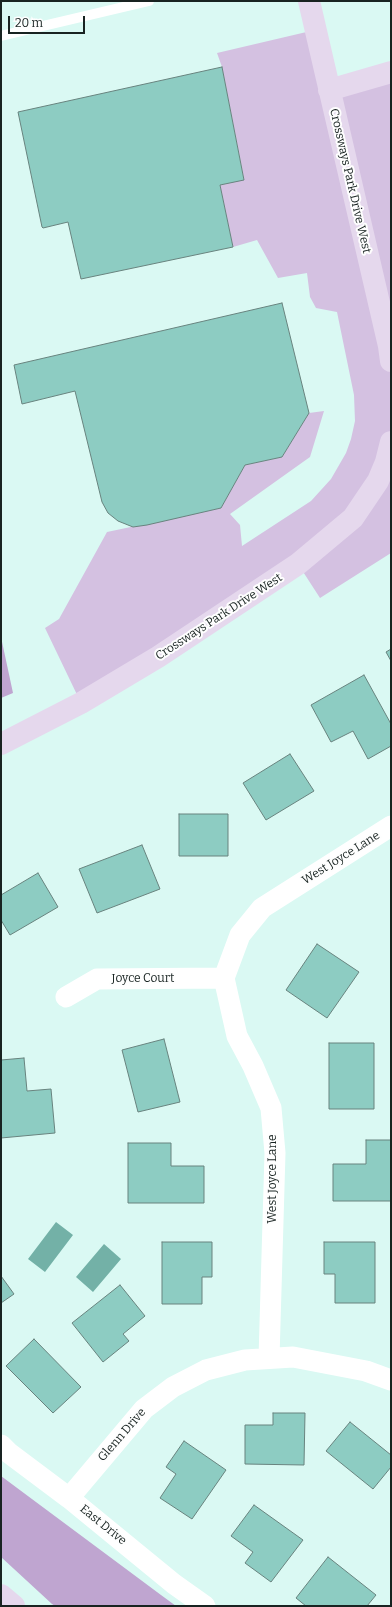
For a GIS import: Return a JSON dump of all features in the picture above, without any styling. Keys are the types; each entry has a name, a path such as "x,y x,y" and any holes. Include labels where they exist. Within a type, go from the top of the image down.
{"street":[{"name":"Crossways Park Drive West","path":"309,1 389,346 391,361"},
{"path":"329,90 391,72"},
{"name":"Crossways Park Drive West","path":"1,744 81,703 158,658 298,564 353,518 378,481 386,462 391,442"},
{"name":"West Joyce Lane","path":"269,1358 275,1153 271,1108 253,1066 237,1036 224,978 240,935 262,908 391,826"},
{"name":"Joyce Court","path":"66,997 97,979 224,978"},
{"name":"Glenn Drive","path":"69,1498 144,1409 173,1387 206,1370 245,1360 293,1357 366,1371 391,1380"},
{"name":"East Drive","path":"1,1445 9,1453 69,1498 174,1584 205,1606"},
{"path":"1,1595 14,1606"}],"lane":[{"path":"1,36 150,1"}],"shaded area":[{"path":"315,30 330,90 391,70 391,553 320,598 298,564 81,703 45,628 59,619 107,532 221,508 245,465 282,457 309,413 324,411 310,457 230,514 240,525 242,546 311,501 331,479 346,453 351,439 355,421 354,395 337,312 316,308 310,297 307,273 278,278 257,240 233,247 220,185 244,179 222,67 217,53"},
{"path":"1,637 13,693 1,698"},
{"path":"56,1222 73,1235 45,1272 28,1259"},
{"path":"104,1244 121,1259 93,1292 76,1277"},
{"path":"1,1476 176,1606 55,1606 52,1604 1,1557"}],"building":[{"path":"222,67 244,180 220,185 233,247 81,279 68,222 42,227 18,112"},
{"path":"282,303 309,413 282,457 245,465 221,508 133,527 118,521 108,513 102,502 75,391 22,404 14,365"},
{"path":"391,649 391,661 386,652"},
{"path":"364,675 391,724 391,746 368,759 353,731 331,742 311,705"},
{"path":"290,754 314,791 266,820 243,783"},
{"path":"179,814 228,814 228,856 179,856"},
{"path":"142,845 160,889 97,913 79,869"},
{"path":"38,873 58,907 10,935 1,920 1,895"},
{"path":"317,944 359,972 327,1018 286,990"},
{"path":"164,1039 180,1102 138,1112 122,1050"},
{"path":"329,1043 374,1043 374,1109 329,1109"},
{"path":"24,1058 27,1091 51,1089 55,1133 1,1138 1,1060"},
{"path":"366,1140 391,1140 391,1201 333,1201 333,1164 366,1164"},
{"path":"128,1143 171,1143 171,1166 204,1166 204,1203 128,1203"},
{"path":"162,1242 212,1242 212,1277 202,1277 202,1304 162,1304"},
{"path":"324,1242 375,1242 375,1303 335,1303 335,1274 324,1274"},
{"path":"1,1276 14,1294 1,1303"},
{"path":"120,1285 145,1316 123,1334 129,1341 103,1362 72,1323"},
{"path":"34,1339 81,1387 53,1413 6,1366"},
{"path":"273,1413 305,1413 304,1465 245,1464 245,1425 273,1425"},
{"path":"350,1422 391,1455 391,1467 373,1489 326,1451"},
{"path":"184,1441 226,1470 192,1519 160,1498 176,1474 166,1467"},
{"path":"254,1505 303,1540 271,1582 245,1563 253,1552 231,1536"},
{"path":"328,1557 376,1595 367,1606 306,1606 296,1598"}]}
